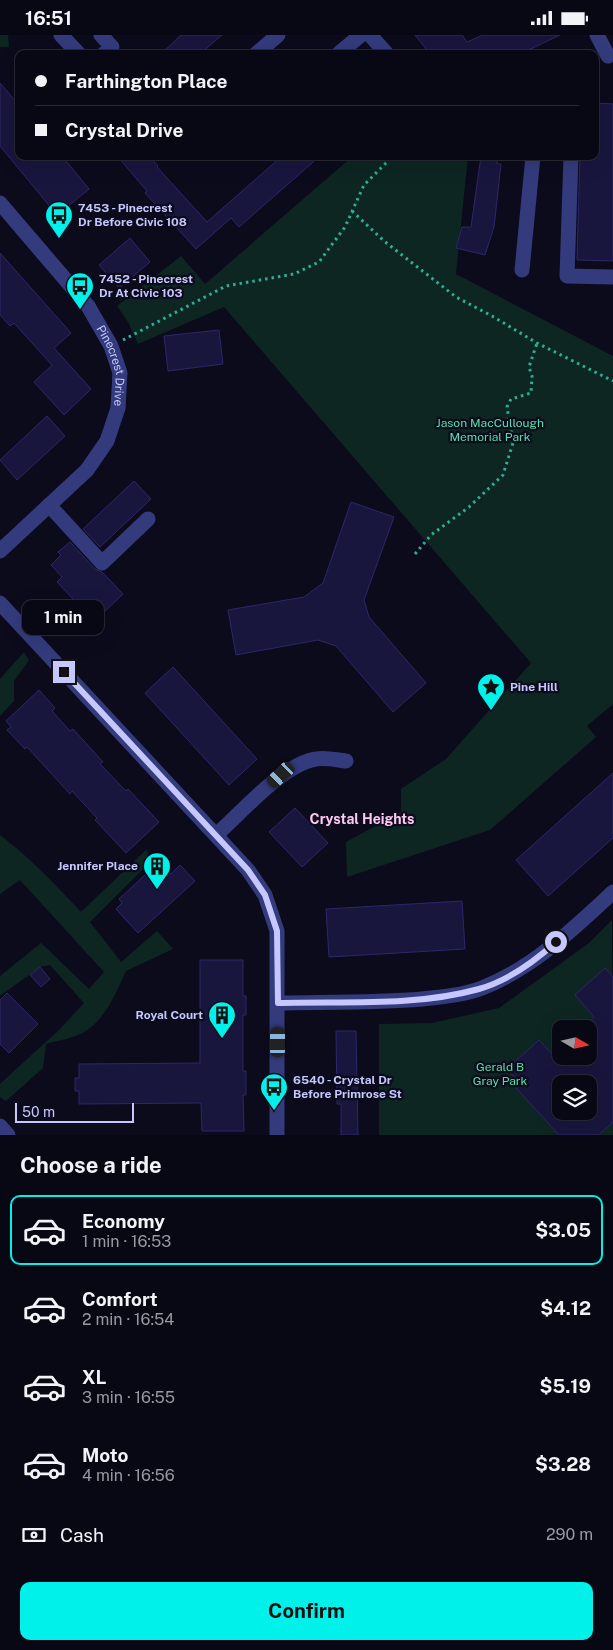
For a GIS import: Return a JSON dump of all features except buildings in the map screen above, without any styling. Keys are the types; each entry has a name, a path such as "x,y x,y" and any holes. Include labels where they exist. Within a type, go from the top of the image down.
{"street":[{"path":"61,35 75,50"},
{"path":"101,35 112,47 109,50"},
{"path":"261,50 278,35"},
{"path":"343,50 361,35"},
{"path":"370,35 383,50"},
{"path":"597,35 605,57"},
{"path":"522,270 533,160"},
{"path":"571,160 567,276 613,277"},
{"name":"Pinecrest Drive","path":"0,203 88,306 111,346 120,373 118,408 107,441 87,470 0,551"},
{"path":"49,505 102,563 148,519"},
{"path":"0,603 248,870 265,895 277,931 277,1135"},
{"path":"216,835 281,775 300,763 318,759 346,761"},
{"path":"278,1003 403,1001 445,997 480,989 510,975 543,953 612,895"},
{"path":"0,1126 8,1135"}],"path":[{"path":"111,346 226,286 294,273 320,262 345,227 364,185 389,160"},
{"path":"352,211 384,241 456,297 537,343 613,381"},
{"path":"415,554 431,535 469,507 503,475 513,443 507,407 511,399 531,393 532,376 529,367 537,343"}],"green space":[{"path":"0,35 8,35 9,47 0,47"},
{"name":"Jason MacCullough Memorial Park","path":"348,160 468,160 456,274 613,356 613,704 587,726 596,737 490,830 347,877 346,842 401,812 401,789 446,759 531,663 224,307 138,344 128,322 117,306 181,256 205,284"},
{"path":"24,652 29,660 14,681 14,701 0,716 0,679"},
{"path":"0,835 42,872 81,912 147,849 149,863 90,922 121,962 157,931 173,949 126,971 109,1005 98,1021 80,1034 46,1044 43,1068 6,1101 0,1097 0,1084 60,1029 84,1003 50,965 40,967 0,996 0,976 41,943 89,989 104,972 20,880 0,894"},
{"name":"Gerald B Gray Park","path":"612,920 613,1135 379,1135 379,1024 432,1023 499,1008 589,943"}],"place":[{"name":"7453 - Pinecrest Dr Before Civic 108","path":"59,239"},
{"name":"7452 - Pinecrest Dr At Civic 103","path":"80,310"},
{"name":"Pine Hill","path":"491,711"},
{"name":"Jennifer Place","path":"157,890"},
{"name":"Royal Court","path":"222,1039"},
{"name":"6540 - Crystal Dr Before Primrose St","path":"274,1111"}],"district":[{"name":"Crystal Heights","path":"362,819"}],"route":[{"path":"64,672 248,870 265,895 277,931 278,1003 403,1001 445,997 480,989 510,975 556,942"}]}
